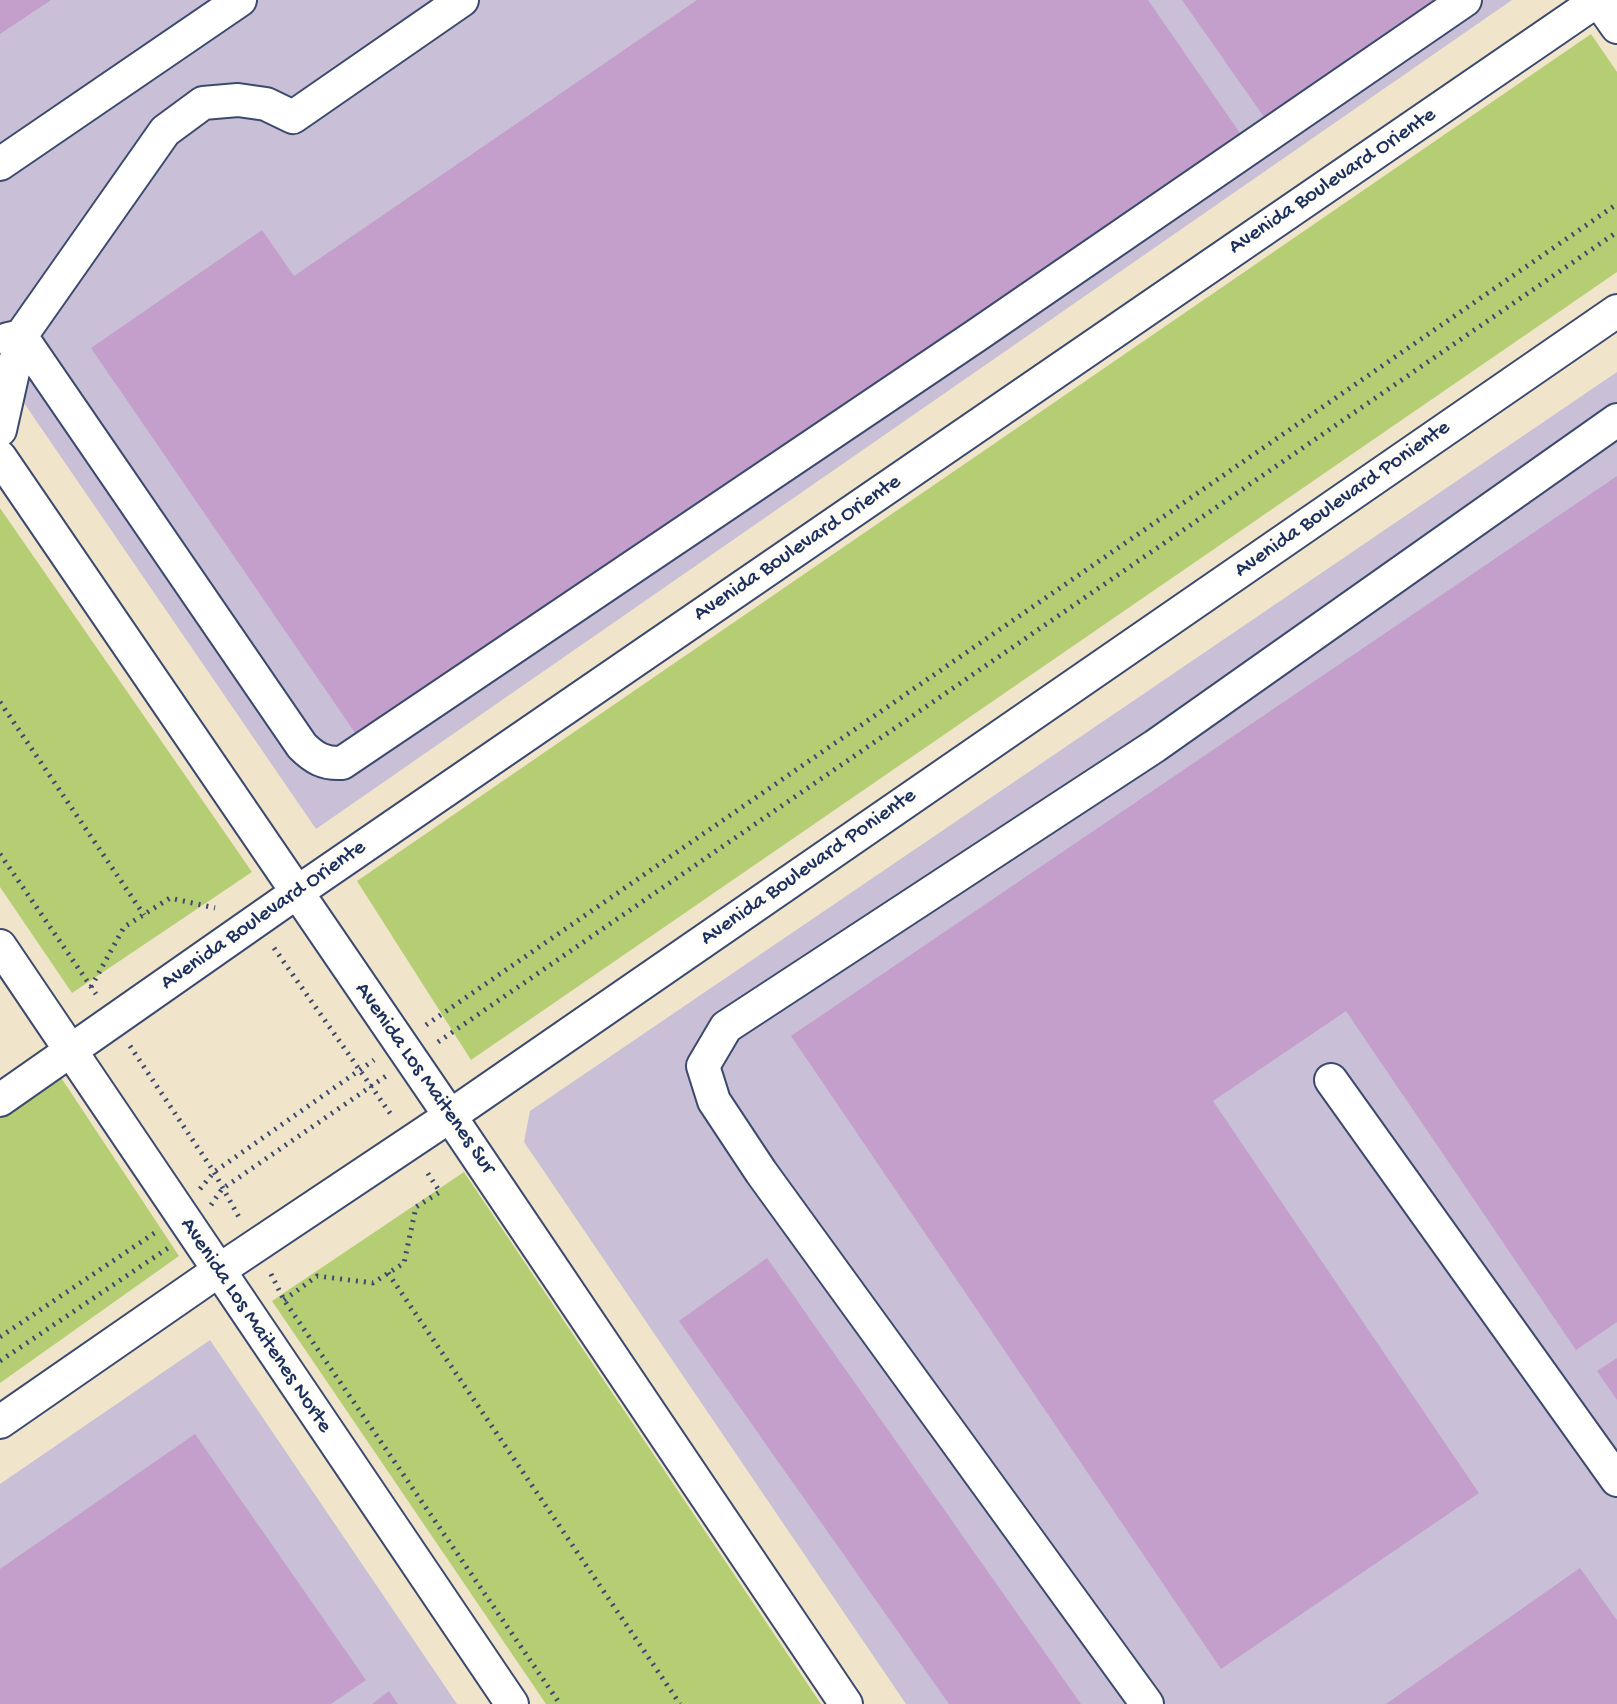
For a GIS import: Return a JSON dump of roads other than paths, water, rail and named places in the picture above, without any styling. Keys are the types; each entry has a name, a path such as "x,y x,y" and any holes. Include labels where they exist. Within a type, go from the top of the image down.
{"street":[{"path":"0,164 240,0"},
{"path":"0,430 10,338 165,131 203,103 238,100 266,104 293,117 462,0"},
{"path":"10,338 302,746 321,761 342,763 1003,317 1465,0"},
{"name":"Avenida Boulevard Oriente","path":"0,1100 296,893 1598,0 1617,27"},
{"name":"Avenida Boulevard Poniente","path":"0,1422 450,1116 1617,311"},
{"path":"1147,1704 761,1172 714,1101 703,1066 726,1027 1155,746 1617,420"},
{"name":"Avenida Los Maitenes Sur","path":"0,457 450,1116 846,1704"},
{"name":"Avenida Los Maitenes Norte","path":"0,946 512,1704"},
{"path":"1331,1080 1617,1480"}]}
